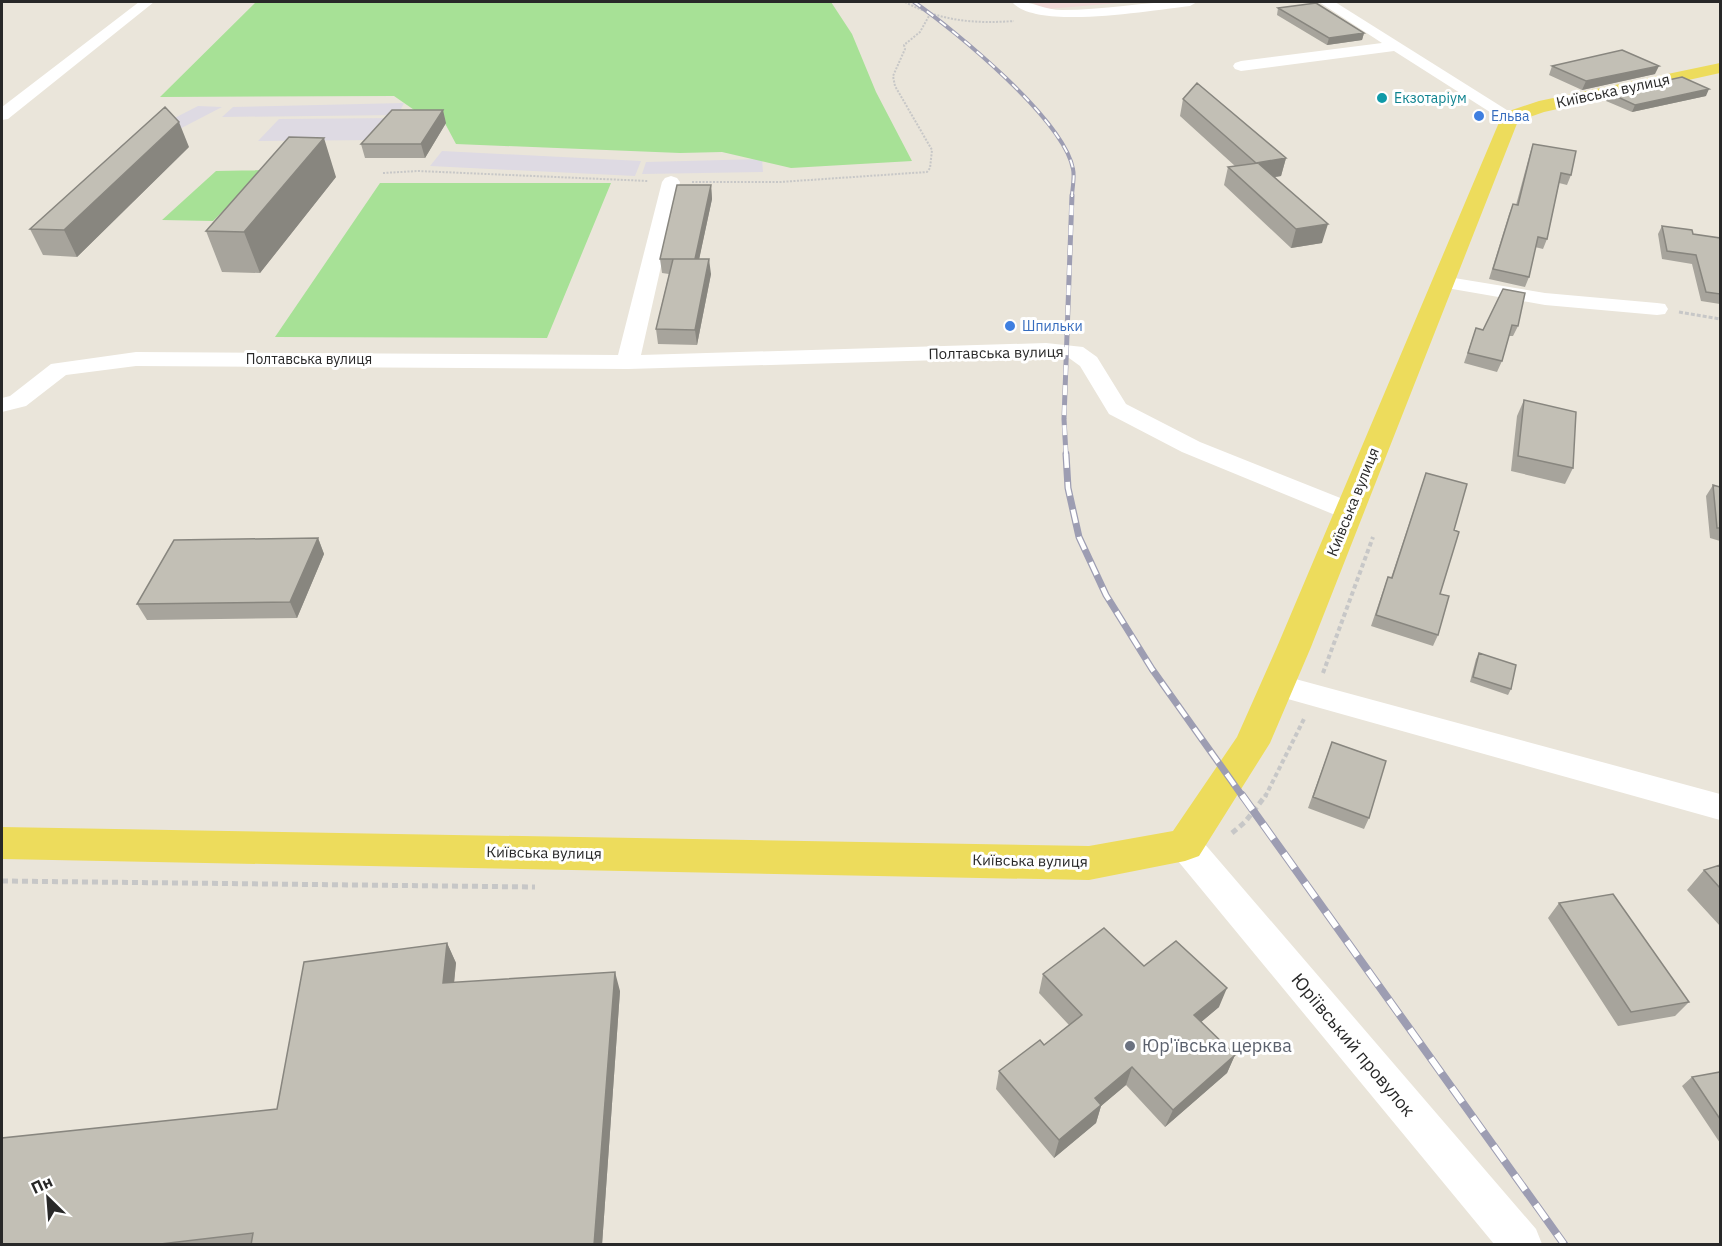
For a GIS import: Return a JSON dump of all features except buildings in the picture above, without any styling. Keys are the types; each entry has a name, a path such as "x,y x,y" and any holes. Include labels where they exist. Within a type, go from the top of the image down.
{"main road":[{"name":"Київська вулиця","path":"2,843 1089,863 1191,852 1252,743 1510,117 1539,107 1720,68"}],"street":[{"path":"2,116 147,2"},
{"path":"1019,2 1039,11 1056,14 1190,2"},
{"path":"1326,2 1510,117"},
{"path":"1241,66 1398,46"},
{"path":"628,362 672,183"},
{"path":"1442,282 1545,299 1657,309"},
{"name":"Полтавська вулиця","path":"2,405 18,401 59,369 136,358 628,362 1046,350 1075,352 1089,362 1117,409 1191,447 1349,511"},
{"path":"1277,685 1720,807"},
{"name":"Юріївський провулок","path":"1191,852 1521,1245"}],"path":[{"path":"906,2 923,13 970,23 987,24 1027,20 1056,14"},
{"path":"927,172 930,168 932,150 894,86 893,76 905,49 904,45 920,32 922,23 930,14"},
{"path":"1657,309 1720,319"},
{"path":"1191,852 1241,826 1270,790 1315,695 1376,529"},
{"path":"2,881 537,887"}],"shaded area":[{"path":"1030,2 1130,2 1047,9"},
{"path":"404,103 398,115 222,117 233,107"},
{"path":"198,106 222,107 143,148 120,146"},
{"path":"399,118 380,140 258,141 279,119"},
{"path":"442,151 641,161 635,176 430,166"},
{"path":"762,159 763,172 642,174 646,162"}],"green space":[{"path":"256,2 831,2 852,34 876,92 912,161 791,168 722,152 680,153 456,144 440,114 420,114 394,96 160,97"},
{"path":"265,170 213,221 162,220 216,171"},
{"path":"380,183 611,183 547,338 275,337"}],"railway":[{"path":"914,2 955,33 1006,78 1050,126 1065,149 1073,169 1072,197"},
{"path":"1066,455 1064,419 1072,195"},
{"path":"1066,454 1068,488 1079,537 1106,595 1152,669 1243,797"},
{"path":"1242,795 1564,1244"}],"place":[{"name":"Екзотаріум","path":"1382,98"},
{"name":"Ельва","path":"1479,116"},
{"name":"Шпильки","path":"1010,326"},
{"name":"Юр'ївська церква","path":"1130,1046"}]}
